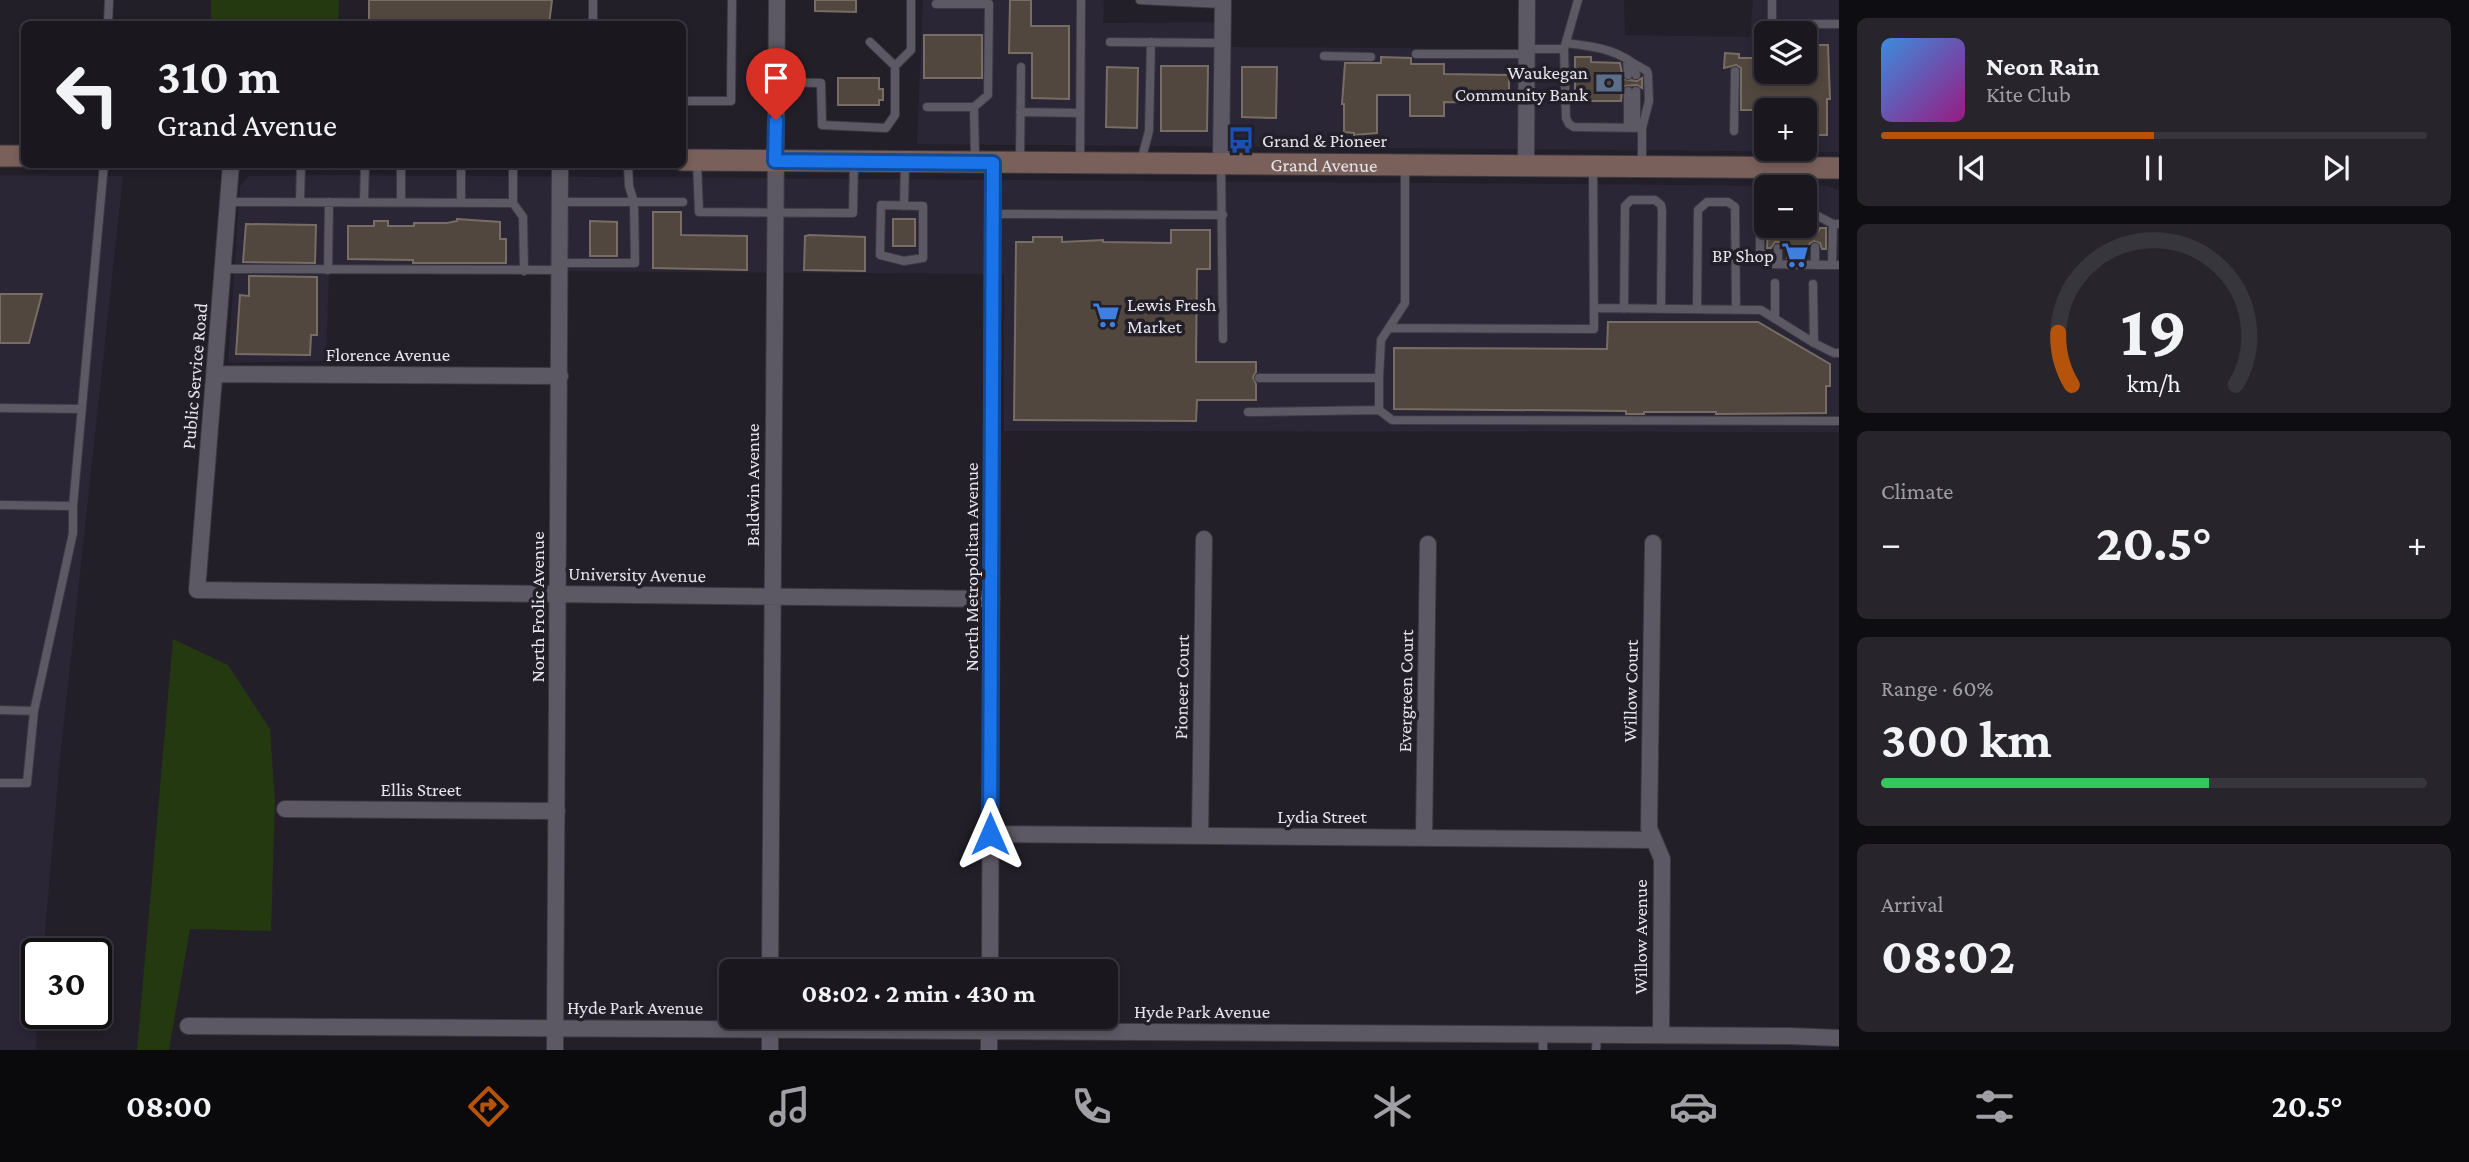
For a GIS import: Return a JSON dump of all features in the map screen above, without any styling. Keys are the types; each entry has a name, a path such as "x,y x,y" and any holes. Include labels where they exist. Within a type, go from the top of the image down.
{"main road":[{"path":"0,156 21,156"},
{"name":"Grand Avenue","path":"690,160 1642,167 1754,176"},
{"name":"Grand Avenue","path":"1781,175 1814,168 1839,168"}],"street":[{"name":"Baldwin Avenue","path":"771,959 777,0"},
{"path":"1526,167 1527,0"},
{"path":"1222,164 1223,2"},
{"name":"North Metropolitan Avenue","path":"984,163 994,214 990,959"},
{"name":"Public Service Road","path":"198,590 232,168"},
{"name":"North Frolic Avenue","path":"555,1050 560,168"},
{"name":"Florence Avenue","path":"215,374 560,376"},
{"name":"Pioneer Court","path":"1200,836 1204,539"},
{"name":"Willow Court","path":"1653,543 1649,828 1654,840"},
{"name":"Evergreen Court","path":"1424,838 1428,544"},
{"name":"University Avenue","path":"198,590 992,598"},
{"name":"Ellis Street","path":"285,809 557,811"},
{"name":"Lydia Street","path":"990,834 1654,840"},
{"name":"Willow Avenue","path":"1654,840 1662,859 1661,1035"},
{"name":"Hyde Park Avenue","path":"188,1026 555,1028 719,1024"},
{"path":"770,1029 770,1050"},
{"path":"989,1029 989,1050"},
{"name":"Hyde Park Avenue","path":"1118,1029 1423,1042 1596,1042 1661,1035 1839,1038"},
{"path":"1205,1032 1205,1050"}],"lane":[{"path":"108,21 109,0"},
{"path":"593,0 593,21"},
{"path":"686,101 731,101 732,0"},
{"path":"776,82 821,83 822,125 886,128 895,115 895,66 911,50 911,0"},
{"path":"1080,163 1082,0"},
{"path":"1140,0 1223,2"},
{"path":"1578,0 1565,46 1566,118 1574,127 1635,128"},
{"path":"1772,0 1772,24 1839,24"},
{"path":"927,107 974,107 988,95 989,4 936,4"},
{"path":"870,42 895,66"},
{"path":"1110,42 1223,43"},
{"path":"1140,164 1149,131 1151,42"},
{"path":"1416,54 1527,52 1565,46 1600,48 1619,53 1647,71 1648,75 1649,101 1635,128"},
{"path":"1324,56 1371,57"},
{"path":"1630,61 1632,75"},
{"path":"1020,163 1021,67"},
{"path":"1734,131 1735,71"},
{"path":"1632,91 1642,167"},
{"path":"974,107 984,163"},
{"path":"1020,112 1080,113"},
{"path":"690,160 699,212 775,213 853,213 854,162"},
{"path":"904,206 905,162"},
{"path":"1222,164 1223,339"},
{"path":"1379,410 1381,340 1405,303 1405,166"},
{"path":"1389,328 1594,329 1594,167"},
{"path":"0,783 27,783 34,711 73,533 73,506 104,168"},
{"path":"300,202 301,168"},
{"path":"364,202 365,168"},
{"path":"401,168 401,202"},
{"path":"461,168 461,203"},
{"path":"513,168 513,203 523,217 524,271"},
{"path":"223,269 524,271 635,263 635,202 629,186 628,168"},
{"path":"1813,175 1814,168"},
{"path":"1624,309 1625,206 1631,200 1655,200 1661,205 1661,309"},
{"path":"229,202 513,203"},
{"path":"328,270 329,202"},
{"path":"559,202 683,202"},
{"path":"1697,309 1698,210 1707,202 1728,202 1735,207 1735,310"},
{"path":"881,205 904,206 923,206 923,257 904,261 880,255 881,205"},
{"path":"994,214 1223,215"},
{"path":"1760,238 1760,250 1768,264 1836,265 1836,224 1817,217"},
{"path":"1815,247 1815,265"},
{"path":"1778,248 1778,264"},
{"path":"1775,284 1775,319"},
{"path":"1813,284 1814,343"},
{"path":"1595,308 1761,310 1814,343 1839,353"},
{"path":"1259,378 1379,377"},
{"path":"0,408 82,409"},
{"path":"1248,412 1379,410 1392,420 1839,421"},
{"path":"0,505 73,506"},
{"path":"0,710 34,711"}],"shaded area":[{"path":"923,0 1104,0 1103,23 1230,22 1230,47 1522,49 1524,0 1624,0 1625,35 1750,37 1753,0 1839,0 1839,152 1817,152 1817,98 1754,98 1754,151 917,144"},
{"path":"0,175 123,176 60,758 44,938 21,938 21,1029 37,1029 36,1050 0,1050"},
{"path":"330,175 1754,185 1754,238 1817,238 1817,186 1827,186 1839,190 1839,432 1004,431 1004,274 329,270 326,361 228,363 240,186 249,176"}],"green space":[{"path":"211,0 339,0 338,21 211,21"},
{"path":"173,639 228,665 270,729 275,801 271,931 190,929 169,1050 137,1050"}],"building":[{"path":"369,0 552,0 549,21 369,21"},
{"path":"815,0 856,0 856,12 815,11"},
{"path":"1010,0 1031,0 1031,26 1069,26 1069,99 1032,98 1032,53 1009,53"},
{"path":"924,35 982,35 982,78 924,78"},
{"path":"1817,45 1828,45 1830,99 1827,99 1827,135 1817,135 1817,98 1754,98 1754,110 1741,110 1741,68 1736,65 1724,68 1725,53 1739,54 1739,58 1754,58 1754,84 1817,84"},
{"path":"1381,57 1411,58 1411,64 1444,64 1444,74 1509,75 1509,103 1444,102 1444,116 1410,116 1410,95 1377,95 1377,133 1354,135 1344,132 1342,104 1345,63 1381,63"},
{"name":"Waukegan Community Bank","path":"1575,57 1591,57 1591,62 1620,63 1623,79 1637,81 1642,78 1642,88 1637,85 1624,86 1621,101 1575,101"},
{"path":"1161,66 1208,66 1207,131 1161,131"},
{"path":"1107,67 1138,68 1137,128 1106,127"},
{"path":"1242,67 1277,67 1276,118 1242,117"},
{"path":"838,78 879,78 883,100 879,100 879,105 838,105"},
{"path":"653,212 681,212 681,235 747,236 747,270 653,268"},
{"path":"457,219 500,222 500,239 506,239 506,263 413,263 413,260 348,259 348,226 374,226 374,221 388,221 388,226 414,226 414,223 447,223"},
{"path":"893,219 915,219 915,246 893,246"},
{"path":"590,221 617,222 617,256 590,256"},
{"path":"246,224 316,225 315,263 243,262"},
{"path":"1820,228 1826,228 1826,249 1822,249 1820,243 1814,241 1808,248 1803,248 1803,258 1787,258 1787,248 1781,242 1775,242 1771,248 1767,248 1767,238 1817,238"},
{"name":"Lewis Fresh Market","path":"1171,230 1210,230 1210,269 1197,269 1196,362 1256,362 1253,377 1256,400 1197,400 1196,421 1014,420 1016,242 1033,242 1033,237 1062,237 1062,242 1103,240 1171,243"},
{"path":"805,236 865,237 865,271 804,270"},
{"path":"249,276 317,277 317,335 311,335 310,355 236,354 240,295 249,296"},
{"path":"0,294 42,294 29,343 0,343"},
{"path":"1608,322 1758,322 1830,364 1830,386 1826,386 1826,413 1626,414 1626,411 1394,409 1394,348 1607,349"}],"place":[{"name":"Waukegan Community Bank","path":"1609,83"},
{"name":"Grand & Pioneer","path":"1241,140"},
{"name":"BP Shop","path":"1795,255"},
{"name":"Lewis Fresh Market","path":"1106,315"}],"route":[{"path":"776,120 775,161 993,163 990,834"}]}
